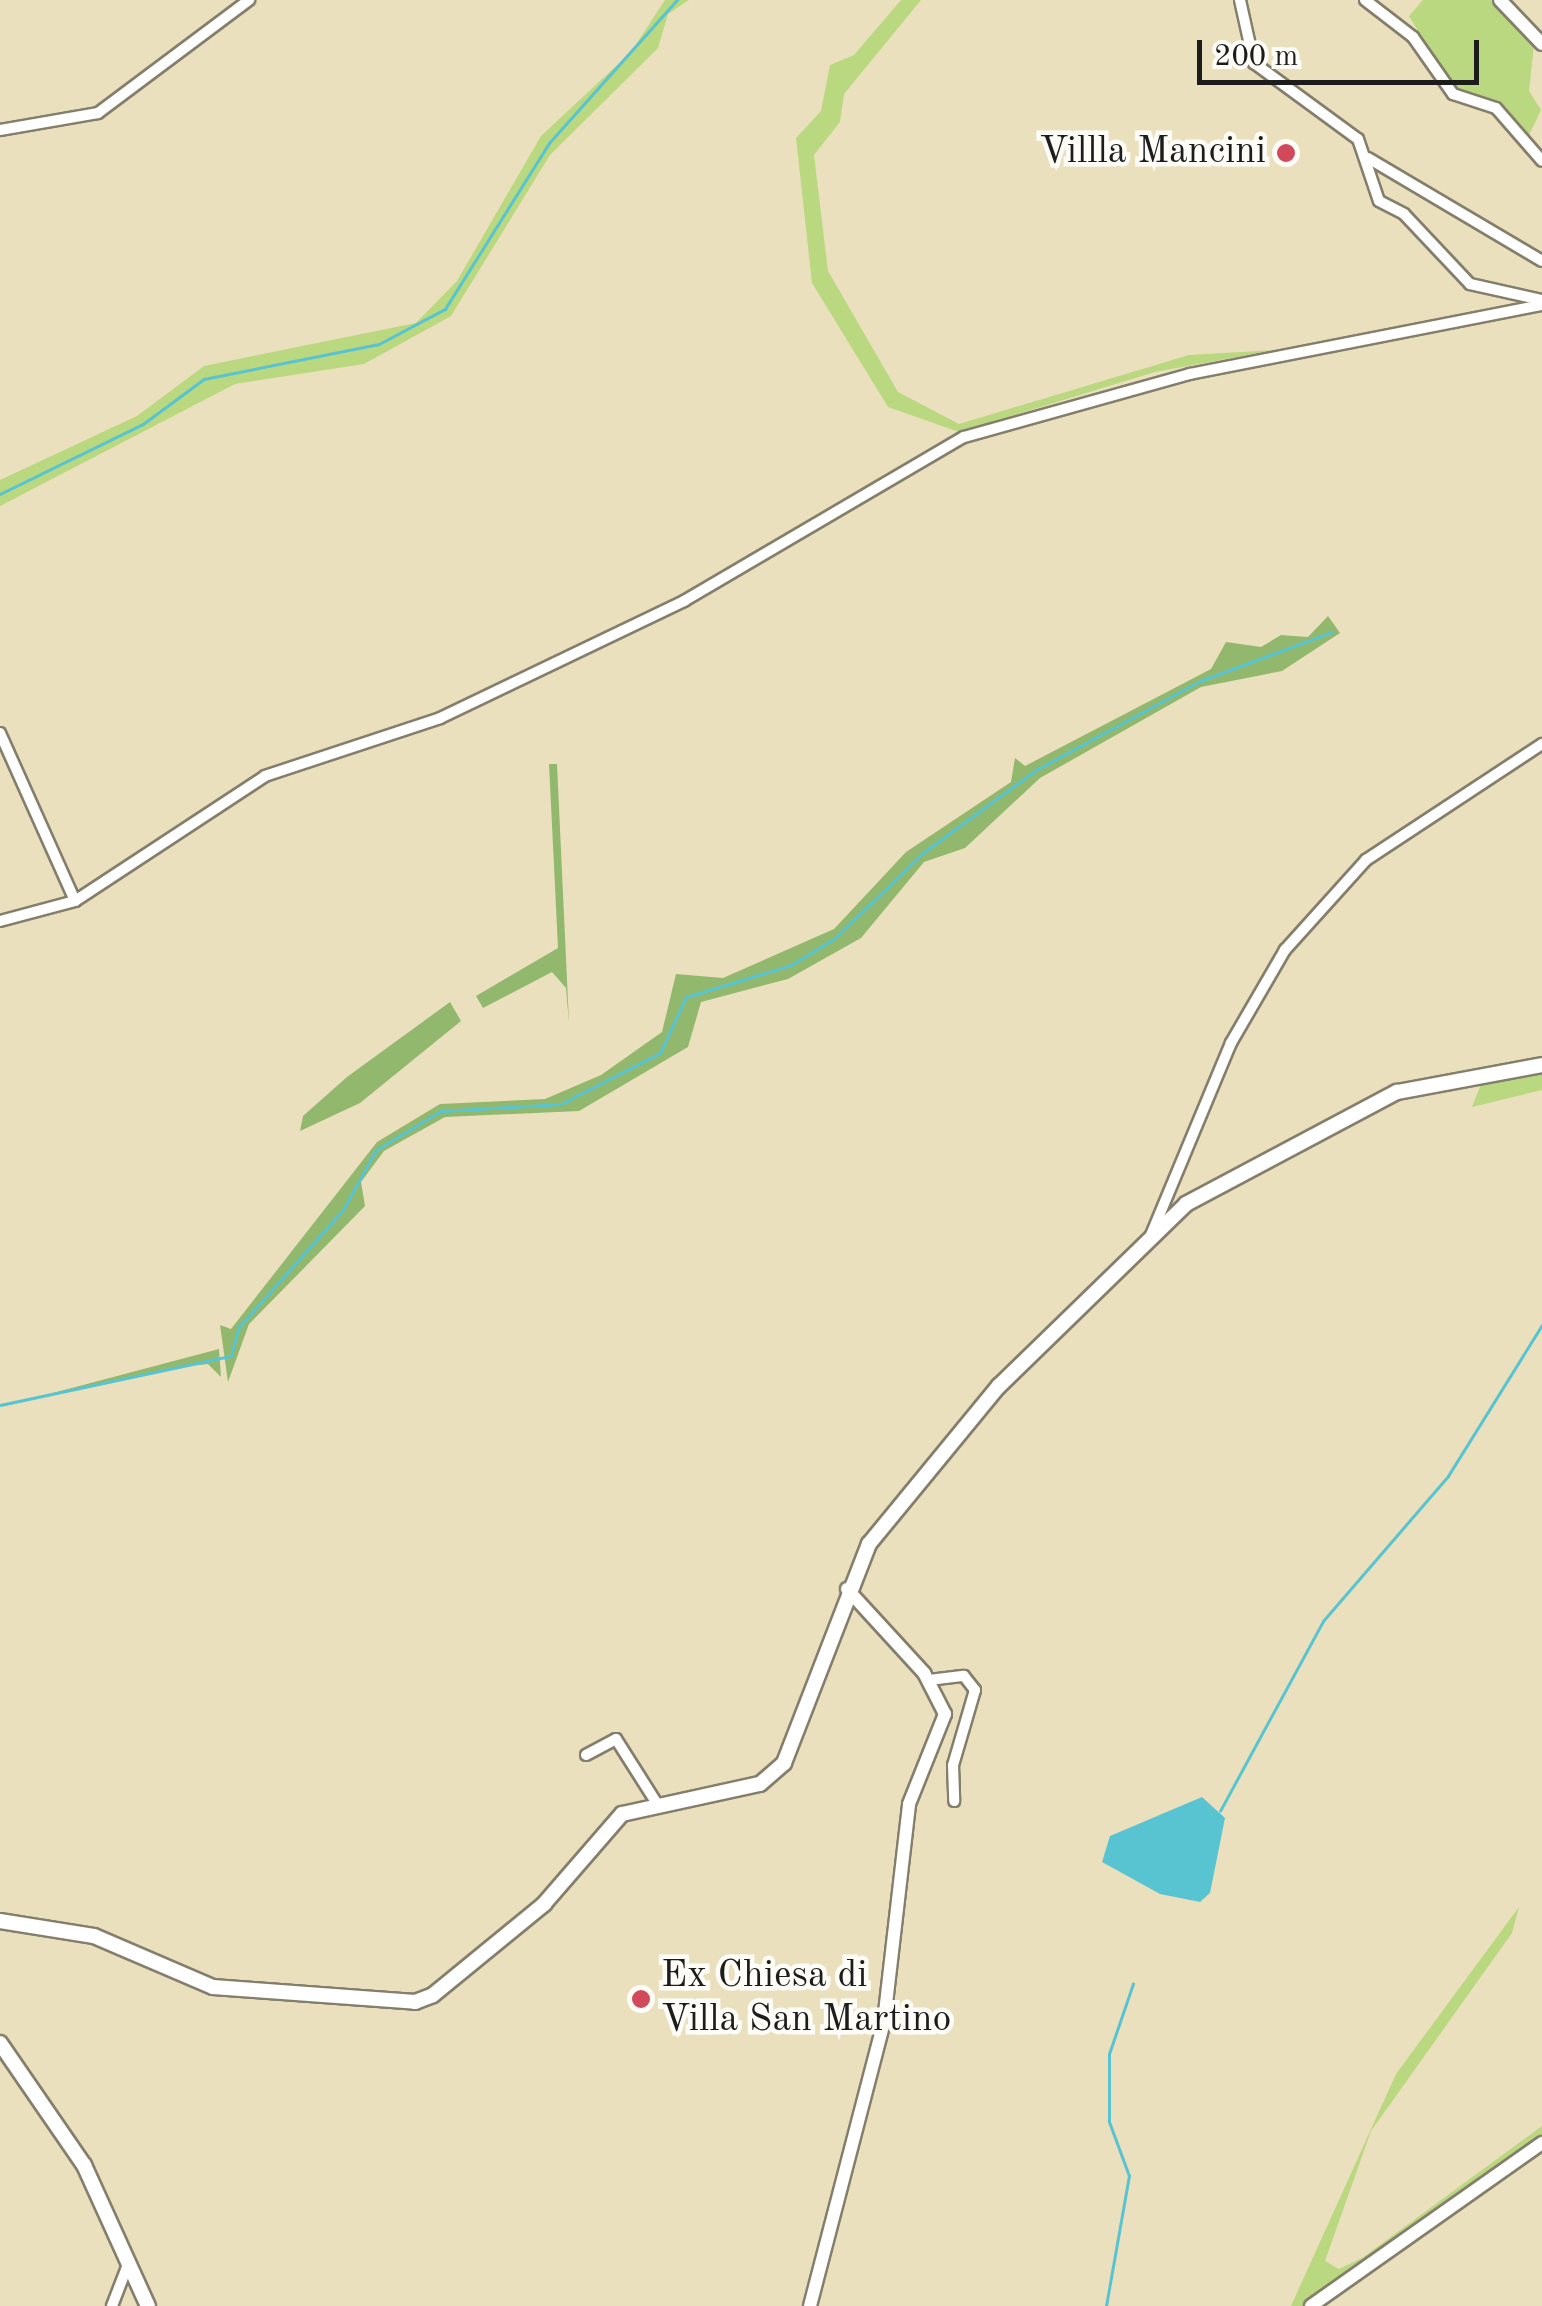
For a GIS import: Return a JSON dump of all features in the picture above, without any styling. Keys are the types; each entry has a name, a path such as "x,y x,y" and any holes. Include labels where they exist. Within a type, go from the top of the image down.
{"main road":[{"path":"0,1921 94,1936 212,1988 415,2002 511,1936 609,1824 656,1802 760,1784 784,1762 846,1589 944,1448 1151,1235 1208,1189 1397,1092 1542,1065"},
{"path":"0,2044 84,2164 148,2306"}],"street":[{"path":"0,130 98,114 249,0"},
{"path":"1240,0 1254,63 1358,138 1368,158 1379,201 1404,214 1461,276 1498,296 1542,302"},
{"path":"1364,0 1413,37 1453,94 1496,108 1542,161"},
{"path":"1500,0 1542,44"},
{"path":"1368,158 1542,261"},
{"path":"0,920 75,902 265,776 440,718 684,601 964,436 1190,374 1542,302"},
{"path":"0,734 75,902"},
{"path":"1151,1235 1231,1043 1285,950 1366,860 1542,744"},
{"path":"810,2306 884,2021 909,1804 944,1728 929,1680 846,1589"},
{"path":"929,1680 964,1676 976,1690 953,1765 954,1801"},
{"path":"586,1754 616,1739 656,1802"},
{"path":"1312,2306 1542,2143"},
{"path":"112,2306 128,2262"}],"green space":[{"path":"665,0 689,0 668,14 658,48 550,155 451,316 364,364 235,384 0,506 0,480 137,416 204,366 416,323 457,281 541,136 631,52"},
{"path":"901,0 921,0 844,94 840,122 814,155 828,271 898,392 959,424 1189,355 1275,350 1155,372 959,432 888,407 812,283 796,138 821,111 830,65 854,55"},
{"path":"1423,0 1495,0 1534,44 1529,91 1541,110 1527,139 1495,104 1455,92 1409,16"},
{"path":"1328,616 1340,633 1282,671 1201,687 1040,778 965,848 924,862 861,938 788,979 701,1002 688,1047 579,1111 445,1117 384,1151 361,1182 365,1206 249,1324 228,1382 220,1325 231,1329 377,1142 440,1104 545,1099 601,1075 662,1032 676,974 723,978 834,929 906,852 1011,782 1015,758 1025,766 1211,669 1226,642 1261,647 1281,635 1308,637"},
{"path":"549,764 557,764 569,1023 566,988 552,972 483,1008 476,996 558,948"},
{"path":"450,1002 461,1021 360,1103 300,1131 303,1116 347,1077"},
{"path":"1542,1072 1542,1090 1472,1107 1481,1084"},
{"path":"219,1349 221,1377 208,1364 189,1366 0,1407"},
{"path":"1519,1907 1512,1933 1371,2131 1325,2261 1339,2269 1362,2258 1542,2126 1542,2140 1308,2306 1291,2306 1396,2074"}],"water":[{"path":"1202,1797 1225,1818 1210,1893 1200,1902 1160,1894 1102,1862 1110,1836"}],"waterway":[{"path":"0,494 143,424 204,379 379,344 445,309 549,143 677,0"},
{"path":"0,1405 231,1356 239,1327 343,1210 376,1150 441,1111 561,1104 660,1053 686,997 791,965 834,939 924,852 1036,770 1200,681 1332,632"},
{"path":"1220,1811 1323,1621 1448,1476 1542,1325"},
{"path":"1106,2306 1129,2176 1109,2122 1109,2054 1133,1984"}],"place":[{"name":"Villla Mancini","path":"1286,153"},
{"name":"Ex Chiesa di Villa San Martino","path":"641,1999"}]}
